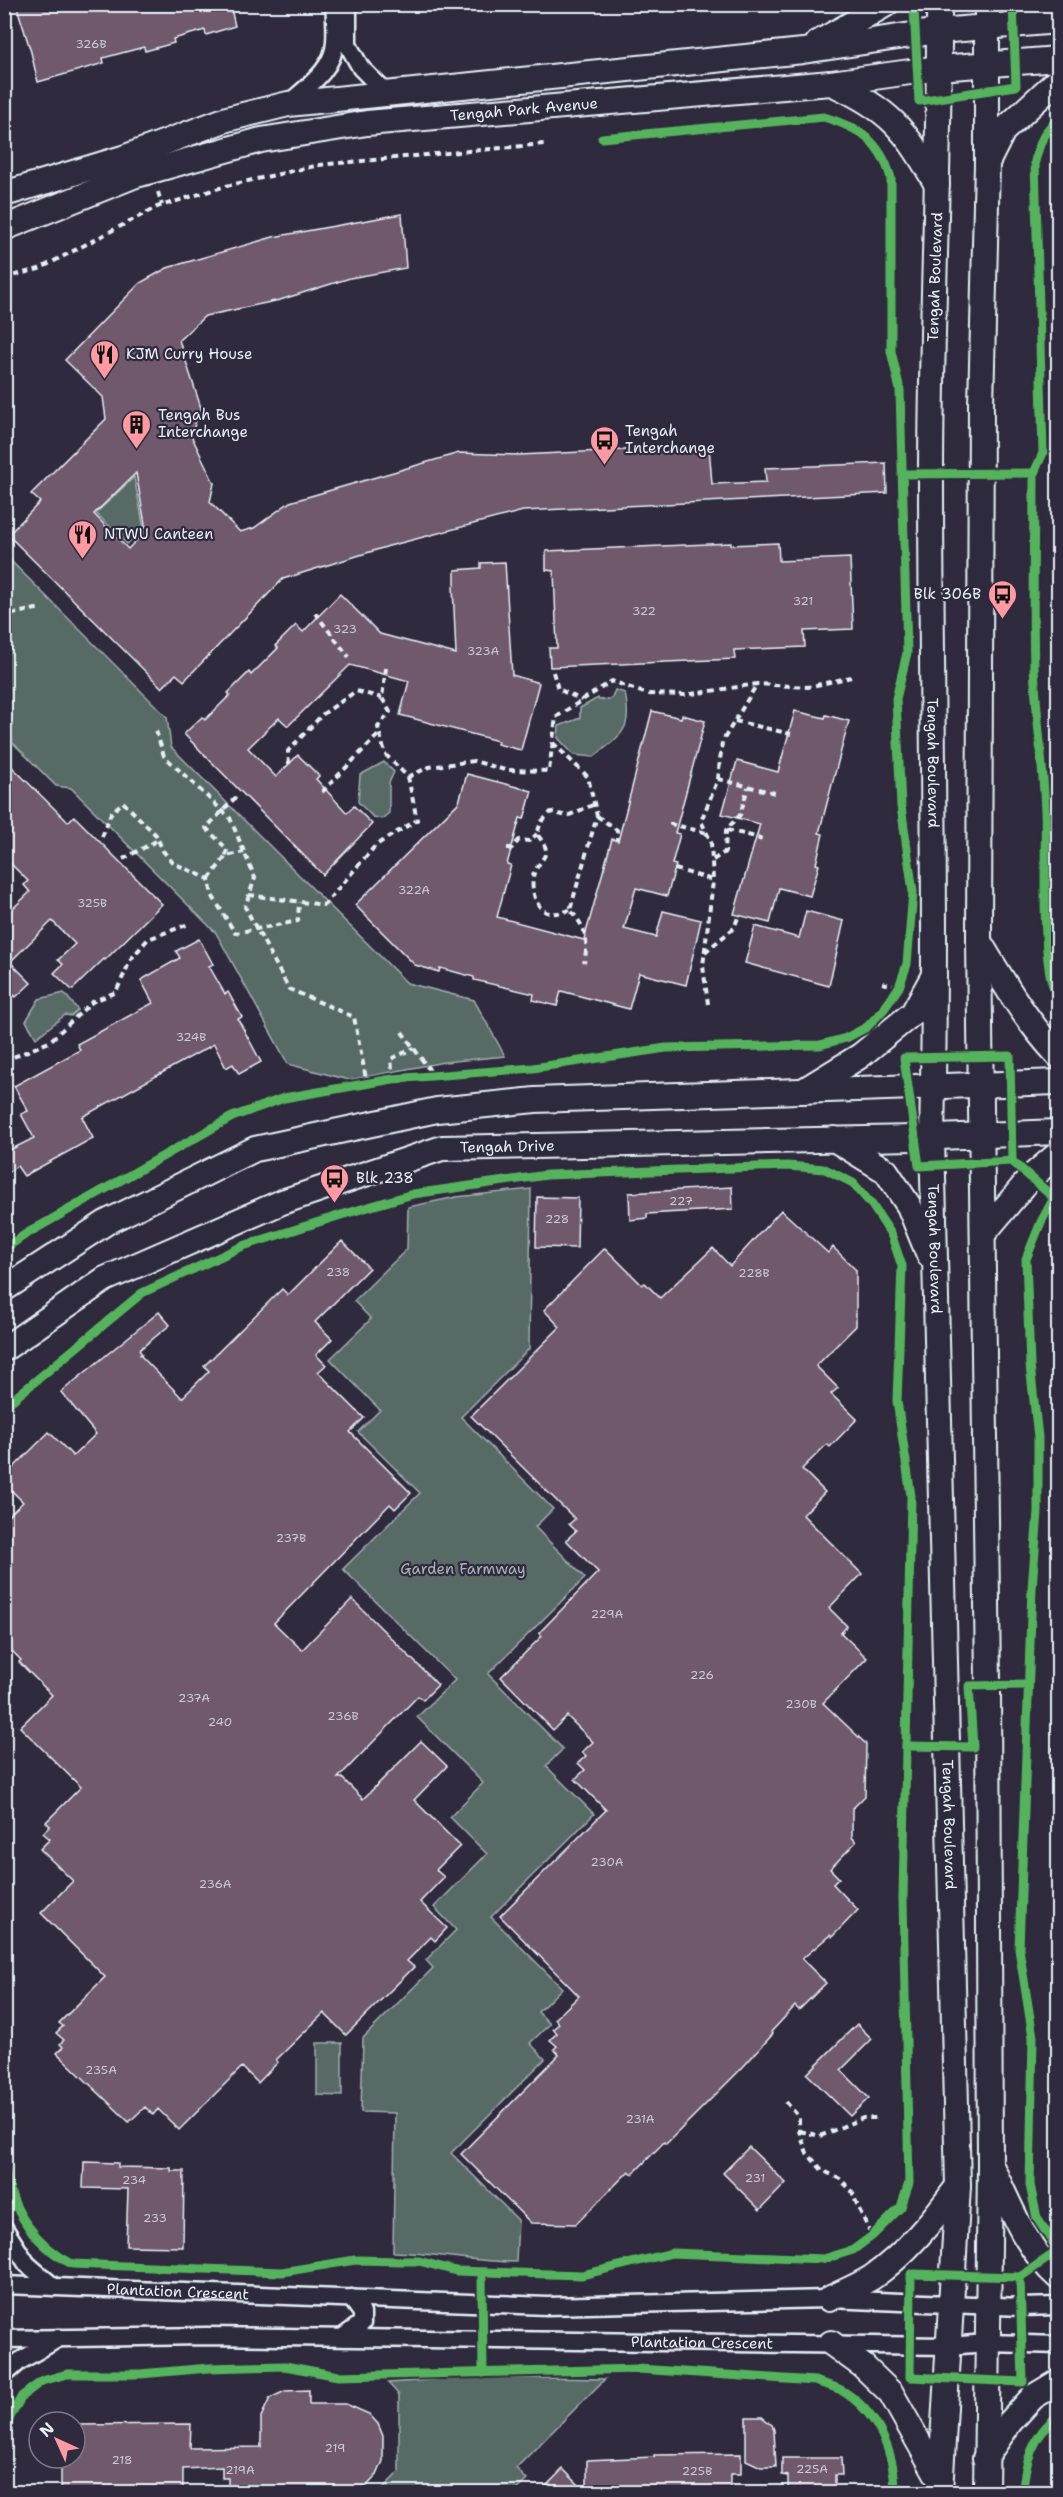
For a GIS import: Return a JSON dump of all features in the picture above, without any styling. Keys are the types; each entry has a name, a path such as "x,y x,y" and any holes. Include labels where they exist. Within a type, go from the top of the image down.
{"main road":[{"path":"803,51 886,4"},
{"name":"Tengah Boulevard","path":"939,4 938,187 931,474 936,972 932,1137 958,2186 940,2486"},
{"path":"1053,4 1059,7"},
{"name":"Tengah Park Avenue","path":"4,195 123,158 227,119 288,104 803,51 939,31 987,15 1059,21"},
{"path":"986,2493 990,2165 979,941 981,405 987,164 987,15"},
{"name":"Tengah Park Avenue","path":"4,228 133,176 261,140 367,123 831,83 939,68 1059,59"},
{"path":"987,164 1003,131 1059,80"},
{"path":"831,83 863,97 895,121 918,152 938,187"},
{"path":"979,941 1015,1003 1037,1033 1059,1055"},
{"path":"801,1092 860,1056 913,1013 936,972"},
{"path":"4,1289 107,1222 255,1149 437,1110 535,1100 1059,1082"},
{"name":"Tengah Drive","path":"4,1348 105,1279 282,1202 442,1148 1059,1132"},
{"path":"834,1139 886,1171 909,1206 935,1271"},
{"path":"983,1233 1031,1178 1059,1154"},
{"path":"990,2165 1021,2230 1043,2262 1059,2277"},
{"path":"829,2299 870,2278 894,2258 928,2227 958,2186"},
{"path":"831,2343 863,2366 891,2393 940,2486"},
{"path":"985,2458 1010,2422 1033,2397 1059,2382"}],"street":[{"path":"288,104 318,77 329,63 336,44 334,4"},
{"path":"348,4 348,45 361,68 386,93"},
{"path":"4,2228 27,2264 54,2287"},
{"name":"Plantation Crescent","path":"4,2285 547,2306 829,2299 1059,2306"},
{"path":"343,2337 362,2323 362,2313 351,2298"},
{"name":"Plantation Crescent","path":"4,2339 207,2336 948,2346 987,2343 1059,2345"},
{"path":"4,2375 20,2361 60,2338"}],"path":[{"path":"4,278 39,269 157,207 226,186 319,165 544,144"},
{"path":"4,622 12,614 41,608"},
{"path":"315,613 349,657"},
{"path":"249,895 324,905 376,845 417,820 408,777 385,754 379,734 378,727 390,712 382,698 386,669"},
{"path":"553,672 558,689 582,700"},
{"path":"408,777 429,767 474,761 505,770 549,771 556,717 612,681 647,694 685,695 757,684 808,687 851,677"},
{"path":"708,1004 703,966 713,880 711,842 701,821 718,779 722,742 757,684"},
{"path":"289,764 288,751 323,714 356,691 382,698"},
{"path":"735,721 791,734"},
{"path":"156,731 164,756 231,819 255,878 245,907 289,989 354,1017 385,1081"},
{"path":"322,792 379,734"},
{"path":"553,742 588,777 597,816 570,910"},
{"path":"718,779 775,793"},
{"path":"712,861 725,852 726,830 740,815 748,787"},
{"path":"238,795 206,828 227,849 226,856 209,879 212,895 235,933 298,921 299,902"},
{"path":"102,837 111,813 123,802 158,840 163,851 174,863 209,879"},
{"path":"507,848 512,848 519,840 529,841 537,834 541,822 551,813 567,816 595,804"},
{"path":"597,816 617,830 617,841"},
{"path":"671,822 670,824 707,833"},
{"path":"726,830 760,838 759,841"},
{"path":"537,834 546,846 546,854 534,873 532,888 537,903 546,912 558,913 570,910"},
{"path":"123,859 158,840"},
{"path":"226,856 244,852"},
{"path":"675,869 713,880"},
{"path":"570,910 581,922 586,935 587,947 584,963"},
{"path":"705,953 734,928 739,915"},
{"path":"4,1061 49,1042 92,1002 116,992 131,959 148,939 189,924"},
{"path":"882,983 899,987"},
{"path":"402,1032 434,1076"},
{"path":"385,1081 391,1059 414,1048"},
{"path":"424,1077 445,1075"},
{"path":"355,1086 385,1081"},
{"path":"1053,1749 1059,1749"},
{"path":"786,2102 799,2117 799,2131 807,2153 822,2170 840,2179 852,2191 872,2235 894,2258"},
{"path":"799,2131 820,2136 862,2118 877,2118"}],"green space":[{"path":"134,477 144,528 127,544 96,513"},
{"path":"5,555 167,717 171,747 407,983 474,1000 505,1056 444,1062 349,1080 288,1064 216,933 71,788 56,786 5,735"},
{"path":"615,690 625,693 627,716 623,731 594,757 574,755 558,738 559,726 580,718 580,708 598,698 599,700 611,699"},
{"path":"384,762 394,772 389,783 389,813 382,819 373,817 358,802 360,775"},
{"path":"64,993 78,1010 71,1016 65,1015 36,1038 26,1021 39,999"},
{"name":"Garden Farmway","path":"531,1189 529,1349 461,1417 553,1509 535,1527 585,1578 488,1674 563,1749 546,1766 594,1814 491,1917 562,1988 538,2012 550,2024 530,2043 545,2059 451,2153 518,2220 516,2262 393,2252 395,2113 361,2112 363,2038 433,1968 426,1960 456,1930 434,1907 487,1854 450,1817 483,1783 417,1717 455,1680 343,1569 420,1493 358,1432 380,1410 330,1359 371,1319 354,1301 407,1249 408,1207 456,1197"},
{"path":"317,2043 342,2043 342,2096 317,2095"},
{"path":"474,2377 605,2379 516,2468 527,2480 514,2492 379,2492 399,2472 399,2395 388,2383"}],"building":[{"path":"16,4 230,4 235,26 206,35 205,30 173,39 174,43 145,51 144,47 103,58 104,63 38,82"},
{"name":"Tengah Bus Interchange","path":"402,214 406,268 350,278 280,300 205,316 179,340 203,414 196,421 191,435 214,483 210,502 240,532 254,528 290,502 459,453 519,455 709,446 712,484 766,482 765,468 886,463 887,493 523,511 389,546 283,579 184,681 176,674 162,688 8,535 40,502 31,494 106,419 103,397 65,360 140,283 167,268 273,237","holes":["136,473 146,530 128,549 94,514"]},
{"path":"731,543 731,545 778,543 779,561 850,558 853,629 804,631 805,647 734,650 735,659 550,667 549,648 557,648 554,571 546,570 546,551"},
{"path":"505,562 512,675 539,683 521,750 497,744 498,741 400,715 409,681 350,665 288,726 279,718 248,748 276,777 298,755 319,776 316,779 347,813 354,806 372,824 323,875 184,734 202,717 205,720 249,672 251,675 278,648 275,646 296,625 303,632 340,594 380,634 456,654 453,586 455,585 455,570 481,568 481,563"},
{"path":"652,711 705,721 675,833 680,834 672,864 676,865 667,896 636,888 624,929 656,937 663,911 701,920 686,985 639,973 629,1009 561,991 557,1006 533,1000 534,994 474,980 474,977 440,968 439,972 415,965 355,905 459,802 467,774 532,791 524,819 520,818 507,864 511,865 497,917 584,940 612,839 618,841"},
{"path":"795,711 849,721 819,833 823,834 816,864 819,865 810,896 779,888 770,923 734,914 760,824 722,814 737,761 778,772"},
{"path":"4,759 68,822 74,816 162,904 72,990 54,973 63,964 58,960 75,944 52,921 10,962 31,983 16,997 14,995 4,1004 4,917 30,892 24,885 28,881 4,857"},
{"path":"806,911 844,921 829,986 745,963 755,926 799,938"},
{"path":"199,939 213,964 209,966 225,994 228,992 242,1017 238,1019 261,1062 239,1074 233,1064 226,1068 214,1044 82,1117 93,1138 24,1176 17,1166 4,1175 4,1153 34,1138 21,1114 28,1111 14,1086 80,1050 77,1044 153,1003 141,980 180,958 176,951"},
{"path":"732,1187 733,1209 647,1214 647,1218 630,1220 629,1193"},
{"path":"537,1197 578,1198 577,1248 536,1247"},
{"path":"781,1210 828,1253 833,1247 856,1270 856,1326 816,1366 838,1388 831,1394 857,1419 830,1447 827,1444 802,1469 825,1492 803,1515 862,1574 829,1608 847,1626 841,1633 867,1658 823,1703 866,1744 865,1796 852,1809 852,1837 856,1842 830,1869 839,1878 833,1884 858,1910 832,1937 830,1935 802,1959 826,1983 799,2010 795,2006 742,2068 666,2144 664,2142 633,2174 629,2171 576,2224 531,2223 461,2154 559,2055 554,2049 557,2046 550,2040 557,2033 553,2029 559,2024 555,2019 579,1996 500,1916 606,1810 575,1779 585,1770 578,1763 586,1756 582,1752 593,1742 567,1716 553,1730 501,1677 542,1636 539,1633 598,1572 566,1540 576,1531 569,1524 575,1519 471,1416 560,1327 544,1310 605,1248 642,1285 645,1283 660,1298 713,1248 730,1266"},
{"path":"342,1241 369,1268 315,1322 332,1339 316,1355 326,1365 318,1372 364,1418 350,1432 411,1493 395,1509 390,1504 274,1623 302,1650 352,1599 438,1685 423,1700 418,1696 338,1778 342,1778 363,1799 421,1741 447,1766 414,1800 460,1846 436,1870 444,1877 420,1902 447,1928 435,1941 431,1937 407,1961 414,1967 346,2035 324,2013 276,2060 278,2062 258,2083 242,2067 179,2130 158,2109 153,2115 145,2107 129,2122 57,2053 63,2047 60,2044 64,2040 56,2033 63,2026 59,2023 105,1977 41,1913 73,1881 40,1849 50,1839 43,1833 50,1826 46,1822 81,1787 20,1727 52,1695 19,1662 21,1660 4,1643 4,1520 23,1502 4,1483 4,1477 49,1432 73,1456 96,1434 61,1392 159,1312 170,1325 139,1350 142,1354 140,1355 182,1398 209,1371 204,1366 282,1289 288,1295"},
{"path":"857,2024 872,2039 841,2070 869,2098 850,2116 807,2074"},
{"path":"749,2147 786,2183 760,2210 723,2173"},
{"path":"84,2162 118,2163 118,2167 171,2168 171,2171 184,2171 183,2247 126,2246 128,2189 83,2188"},
{"path":"309,2390 309,2404 346,2404 369,2414 378,2424 383,2436 383,2461 377,2475 360,2493 251,2493 251,2486 228,2486 228,2478 222,2478 222,2467 183,2469 183,2493 61,2493 61,2470 87,2470 87,2425 191,2424 190,2448 261,2447 261,2417 270,2398 285,2391"},
{"path":"746,2417 762,2417 772,2425 776,2467 761,2467 746,2460"},
{"path":"741,2454 741,2474 730,2474 730,2493 587,2491 587,2460 654,2457 654,2455"},
{"path":"782,2458 841,2458 842,2475 835,2475 835,2488 823,2488 823,2491 800,2491 800,2488 788,2488 788,2476 782,2475"},
{"path":"563,2469 587,2493 539,2493"}],"cycle path":[{"path":"961,4 914,9 919,101 1016,86 1013,4"},
{"path":"4,1249 26,1234 232,1117 284,1098 393,1079 533,1068 666,1048 820,1045 846,1038 867,1027 884,1009 899,987 907,964 913,892 901,806 896,699 907,653 900,390 891,351 891,178 881,154 866,137 848,126 824,117 602,138"},
{"path":"1058,120 1045,133 1035,161 1043,453 1034,473 1033,594 1035,684 1045,811 1046,937 1052,983 1058,996"},
{"path":"902,474 1034,473"},
{"path":"1012,1161 919,1166 904,1058 1010,1056 1012,1161 1054,1198"},
{"path":"4,1407 142,1293 243,1246 413,1194 547,1175 787,1166 825,1169 853,1183 872,1205 891,1234 902,1266 897,1401 911,1496 903,1899 909,2183 901,2207 872,2236 853,2250 824,2259 672,2253 582,2275 456,2271 419,2261 355,2260 282,2272 72,2264 48,2248 37,2237 28,2226 14,2200 6,2171 4,2115"},
{"path":"1058,1194 1041,1222 1026,1259 1030,1365 1038,1437 1038,1512 1032,1588 1019,1949 1033,2037 1030,2185 1037,2218 1058,2250"},
{"path":"906,1746 973,1747 969,1686 1027,1685"},
{"path":"1020,2277 1023,2382 910,2377 911,2274 1020,2277 1058,2251"},
{"path":"482,2272 483,2373"},
{"path":"4,2436 10,2417 22,2396 42,2381 67,2374 140,2374 209,2368 285,2366 338,2376 639,2369 815,2381 835,2387 865,2409 882,2434 892,2462 895,2492"},
{"path":"1023,2492 1028,2460 1032,2450 1043,2431 1058,2416"}],"place":[{"name":"KJM Curry House","path":"105,380"},
{"name":"Tengah Bus Interchange","path":"137,450"},
{"name":"Tengah Interchange","path":"604,466"},
{"name":"NTWU Canteen","path":"83,560"},
{"name":"Blk 306B","path":"1002,620"},
{"name":"Blk 238","path":"335,1204"}]}
